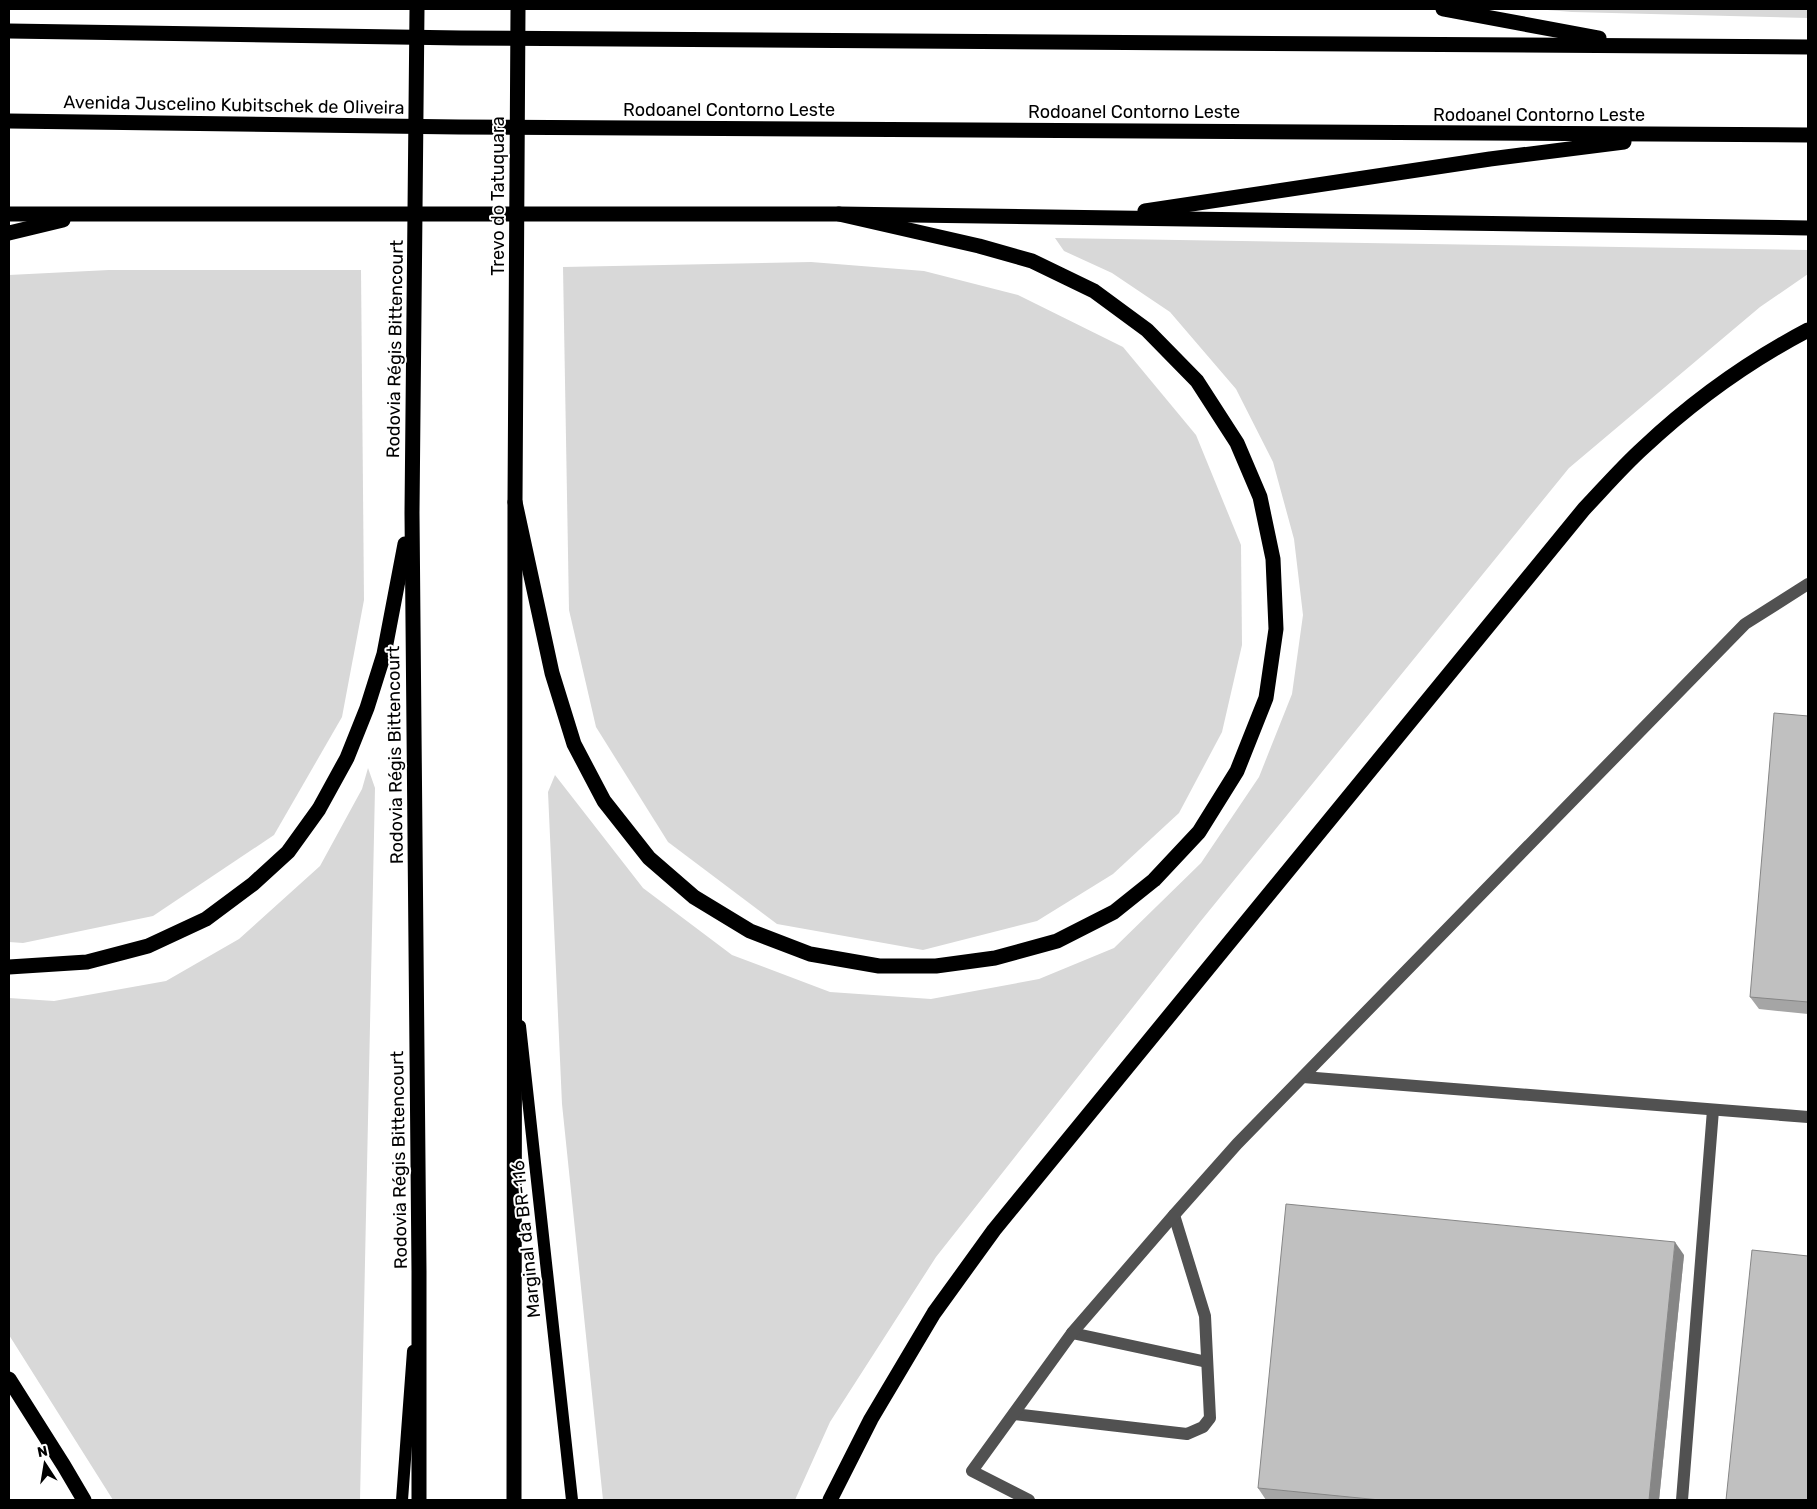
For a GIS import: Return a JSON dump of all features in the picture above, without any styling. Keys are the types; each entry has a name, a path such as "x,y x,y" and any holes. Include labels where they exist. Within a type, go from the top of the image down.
{"highway":[{"name":"Rodovia Régis Bittencourt","path":"417,9 412,513 419,1271 419,1500"},
{"name":"Trevo do Tatuquara","path":"515,502 518,9"},
{"path":"1444,9 1640,46"},
{"path":"9,32 461,38 1808,46"},
{"name":"Avenida Juscelino Kubitschek de Oliveira","path":"9,121 459,127"},
{"name":"Rodoanel Contorno Leste","path":"459,127 1808,135"},
{"path":"1101,217 1490,159 1680,134"},
{"path":"9,214 839,214 1808,228"},
{"path":"9,233 87,214"},
{"path":"515,502 552,673 574,744 582,760 604,800 649,858 694,897 750,931 810,954 879,966 936,966 995,958 1057,941 1114,912 1154,880 1199,832 1237,771 1266,698 1276,629 1273,559 1260,497 1237,443 1197,382 1147,330 1094,291 1032,261 979,246 839,214"},
{"path":"830,1500 871,1419 934,1314 994,1230 1584,509 1643,448 1708,393 1782,344 1808,330"},
{"path":"514,1500 515,502"},
{"path":"9,967 86,962 148,946 206,919 253,884 288,852 319,809 347,758 367,708 384,654 412,513"},
{"path":"9,1379 84,1500"}],"main road":[{"name":"Marginal da BR-116","path":"514,974 572,1500"},
{"path":"402,1500 419,1271"}],"lane":[{"path":"1029,1500 972,1472 1072,1333 1174,1214 1238,1144 1744,624 1808,584"},
{"path":"1302,1077 1808,1118"},
{"path":"1682,1500 1713,1110"},
{"path":"1014,1414 1187,1434 1203,1427 1210,1418 1205,1316 1174,1214"},
{"path":"1072,1333 1207,1362"}],"shaded area":[{"path":"1535,9 1808,9 1808,18 1572,12"},
{"path":"1055,238 1808,250 1808,274 1760,307 1569,468 1200,922 936,1257 830,1422 795,1500 603,1500 562,1104 548,792 555,775 643,888 732,955 830,992 931,999 1039,979 1114,948 1201,863 1259,777 1292,694 1303,615 1294,539 1273,462 1236,389 1170,312 1112,273 1064,251"},
{"path":"811,262 924,271 1018,295 1123,347 1196,435 1241,545 1242,645 1222,732 1179,813 1113,874 1037,921 923,950 777,924 668,842 596,727 569,610 563,267"},
{"path":"109,270 361,270 364,600 342,717 274,835 153,916 23,943 9,942 9,275"},
{"path":"368,768 375,788 360,1500 113,1500 9,1335 9,998 54,1001 166,981 239,939 320,866 362,789"}],"building":[{"path":"1774,713 1808,716 1808,1002 1750,997"},
{"path":"1286,1204 1675,1242 1649,1500 1380,1500 1258,1488"},
{"path":"1752,1250 1808,1256 1808,1500 1726,1500"}]}
